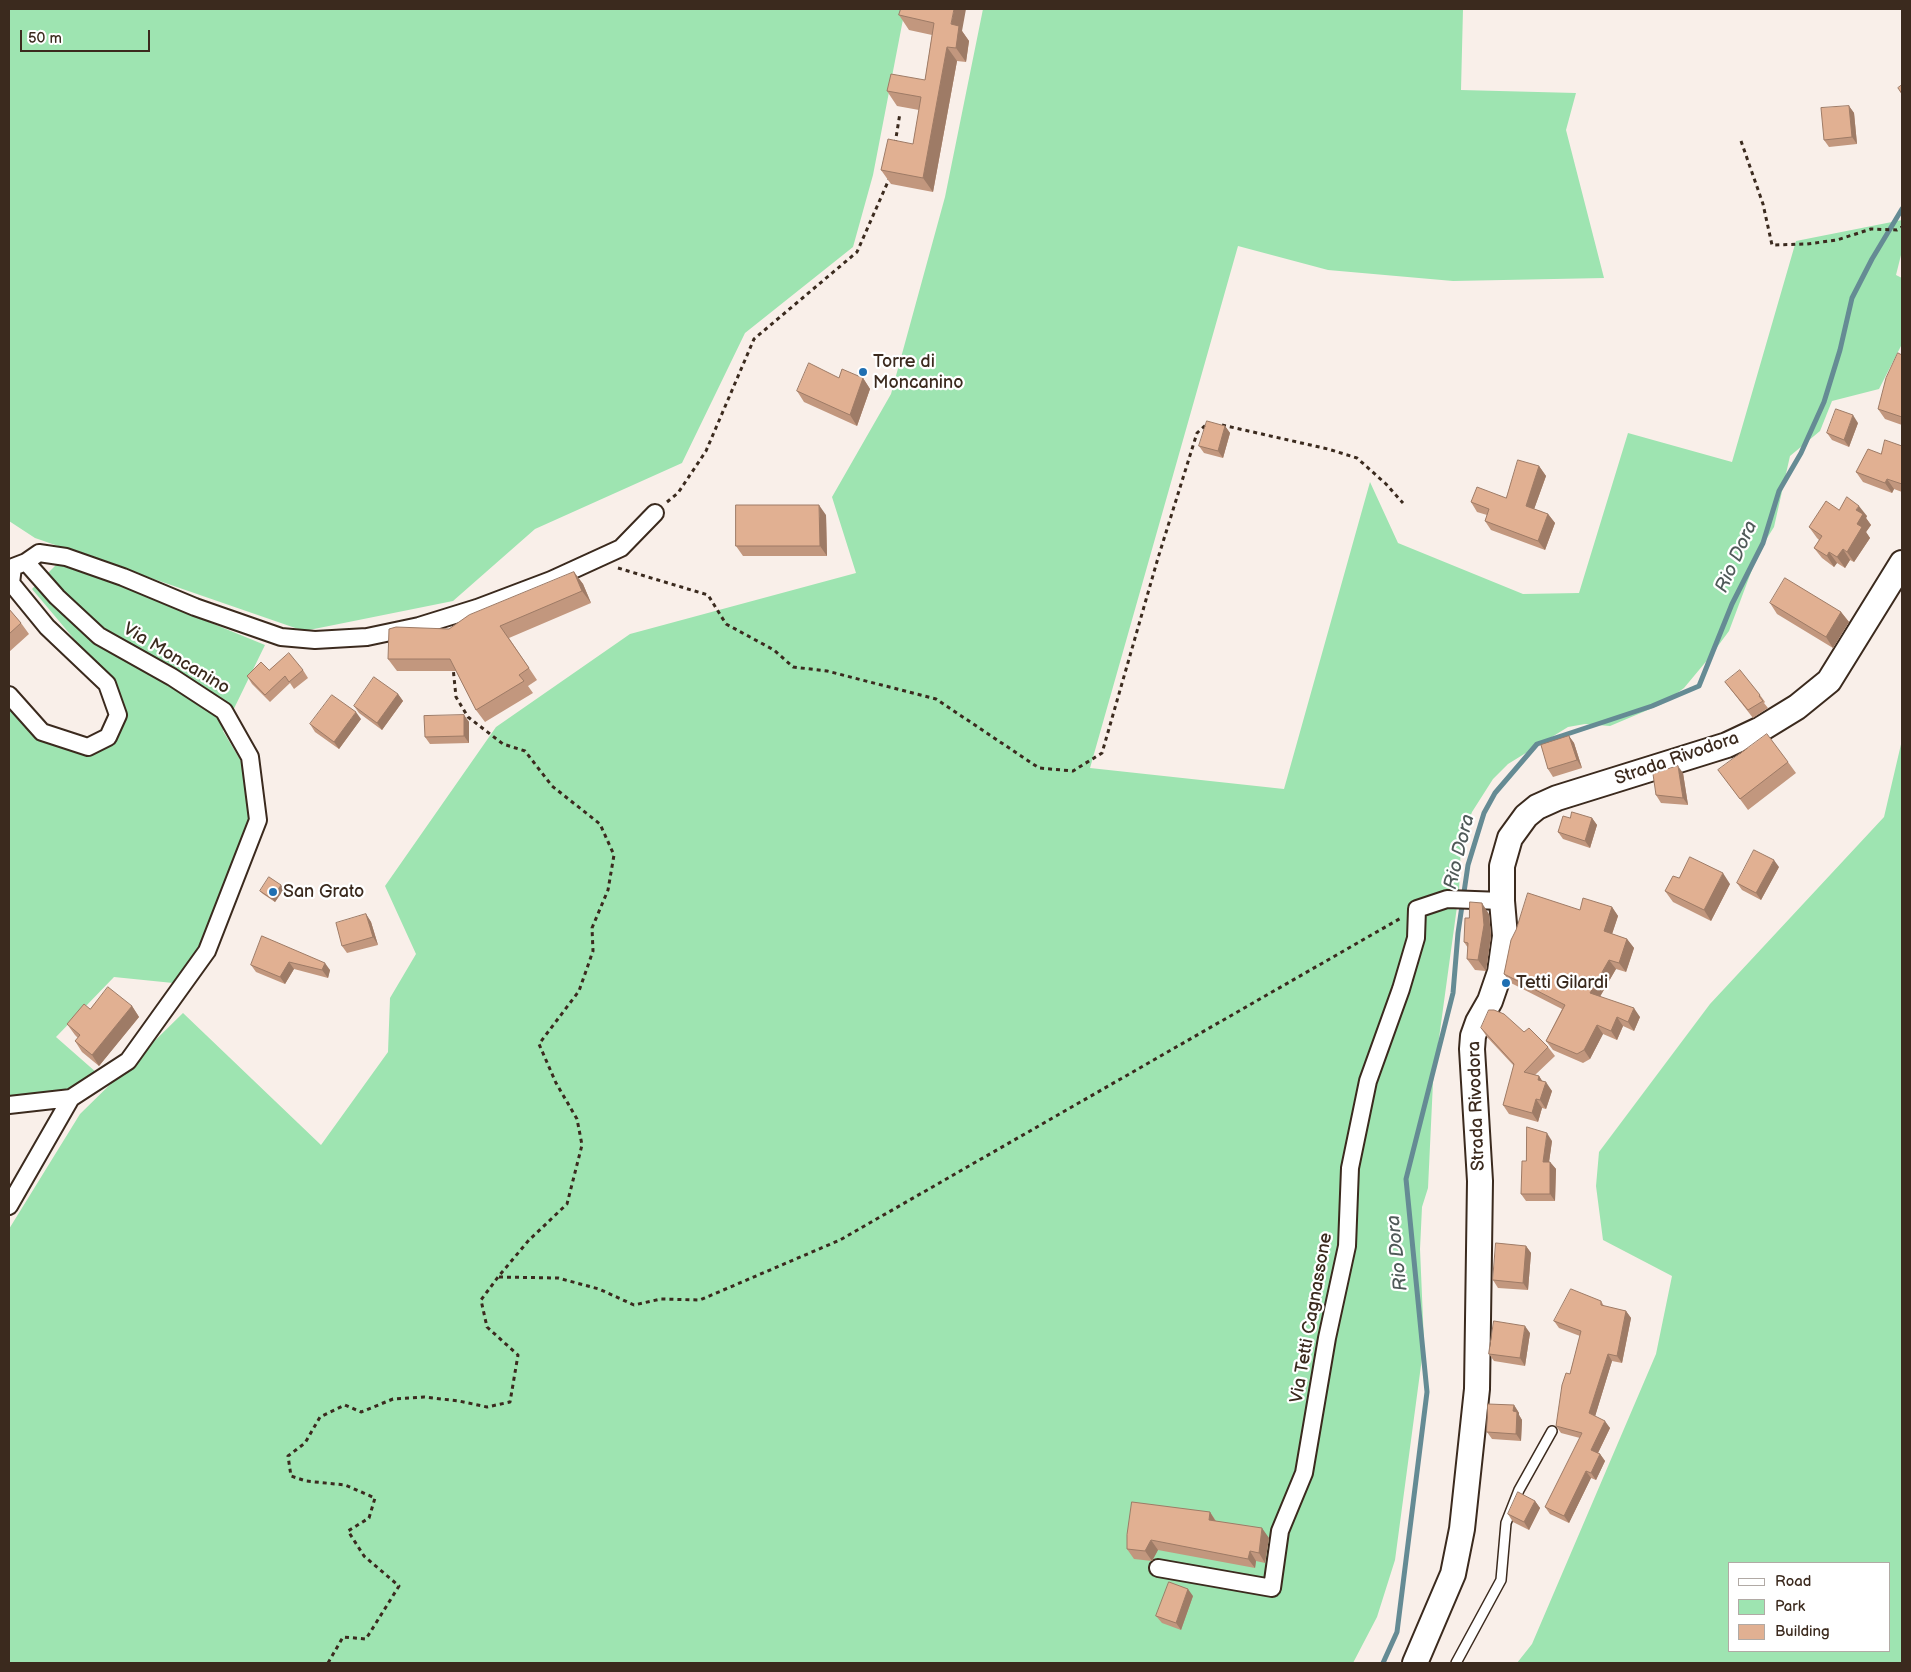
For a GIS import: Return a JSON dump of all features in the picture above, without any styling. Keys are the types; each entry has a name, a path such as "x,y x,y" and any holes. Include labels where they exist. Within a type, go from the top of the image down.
{"street":[{"path":"9,695 42,732 88,747 108,737 118,715 107,684 47,627 11,583 13,566 26,562 39,553 66,558 122,577 242,624 281,637 315,640 368,637 419,626 487,605 551,580 622,548 655,513"},
{"name":"Via Moncanino","path":"26,562 57,597 99,636 172,677 224,711 250,757 258,820 207,951 128,1061 71,1098"},
{"name":"Strada Rivodora","path":"1415,1663 1453,1574 1468,1486 1477,1389 1480,1181 1472,1049 1473,1036 1478,1022 1490,1002 1500,972 1505,936 1493,900 1510,838 1526,816 1537,807 1557,798 1727,745 1761,729 1796,707 1829,681 1902,563"},
{"path":"1416,917 1447,899 1493,900"},
{"name":"Via Tetti Cagnassone","path":"1158,1568 1272,1588 1280,1531 1304,1473 1327,1338 1347,1246 1350,1168 1368,1082 1401,989 1416,938 1416,917"},
{"path":"9,1105 71,1098"},
{"path":"9,1206 71,1098"}],"lane":[{"path":"1456,1663 1501,1580 1506,1523 1519,1490 1552,1431"}],"path":[{"path":"894,150 900,113"},
{"path":"1742,140 1763,204 1772,245 1807,244 1837,240 1871,229 1897,230 1902,227"},
{"path":"655,513 678,493 706,451 754,339 857,252 890,178 891,169"},
{"path":"593,561 708,595 726,624 774,650 793,667 827,671 936,699 1039,768 1074,771 1102,753 1158,558 1197,433 1208,423 1293,441 1358,458 1403,503"},
{"path":"328,1663 343,1637 366,1638 399,1586 364,1556 348,1531 369,1518 375,1498 345,1485 306,1481 291,1476 288,1456 305,1443 320,1417 346,1405 361,1412 394,1399 424,1398 459,1401 487,1407 510,1402 518,1356 487,1327 481,1300 529,1240 567,1204 582,1145 577,1119 556,1083 539,1044 579,991 593,951 592,928 608,890 614,855 600,824 552,786 525,751 503,744 468,717 456,697 452,658"},
{"path":"498,1277 558,1278 599,1289 634,1305 660,1299 700,1300 840,1240 1416,917"}],"green space":[{"path":"9,9 905,9 873,175 853,247 745,333 682,463 535,529 453,601 304,631 35,538 9,521"},
{"path":"983,9 1463,9 1461,90 1576,93 1566,130 1604,278 1453,281 1328,270 1238,246 1090,768 1284,789 1370,482 1398,543 1523,594 1579,593 1628,433 1732,462 1796,241 1902,220 1902,251 1896,275 1902,278 1902,344 1879,389 1832,401 1820,431 1790,456 1774,527 1759,551 1729,631 1684,688 1662,704 1610,726 1585,724 1568,727 1508,764 1493,779 1472,812 1461,843 1459,892 1433,1082 1428,1188 1422,1207 1420,1249 1424,1343 1395,1560 1377,1617 1353,1663 9,1663 9,1229 80,1114 183,1013 321,1145 388,1052 390,998 416,954 385,886 496,727 630,634 856,573 832,497 891,394 945,197"},
{"path":"60,561 265,645 223,731 241,761 251,817 202,949 173,983 114,977 56,1037 97,1073 69,1091 9,1100 9,707 39,738 112,743 112,684 32,589"},
{"path":"1902,740 1902,1663 1517,1663 1532,1644 1656,1354 1672,1276 1603,1240 1596,1186 1599,1152 1710,1004 1884,817"}],"building":[{"path":"901,9 954,9 951,24 959,26 956,48 947,47 923,178 881,170 888,139 913,144 921,97 887,91 891,74 925,80 934,23 899,15"},
{"path":"1902,85 1902,94 1898,88"},
{"path":"1849,106 1852,137 1824,140 1821,108"},
{"path":"1898,353 1902,355 1902,417 1878,409 1886,378"},
{"path":"809,363 839,378 842,369 863,378 850,415 797,391"},
{"path":"1836,409 1853,415 1844,440 1827,433"},
{"path":"1207,421 1225,426 1218,451 1199,446"},
{"path":"1885,440 1902,446 1902,484 1887,479 1885,483 1856,472 1868,449 1881,454"},
{"path":"1518,460 1539,466 1526,506 1548,514 1538,541 1485,521 1489,509 1471,502 1477,487 1506,498"},
{"path":"1847,497 1859,506 1856,510 1863,514 1857,524 1862,527 1847,552 1843,549 1837,557 1829,552 1827,556 1814,548 1822,536 1809,527 1826,501 1839,510"},
{"path":"736,505 819,505 820,546 736,546"},
{"path":"574,572 582,591 500,626 529,668 519,675 524,681 476,710 450,659 388,659 389,629 396,627 449,629 469,615"},
{"path":"1785,578 1841,612 1826,637 1770,603"},
{"path":"9,609 21,623 9,634"},
{"path":"289,653 303,670 289,682 285,676 265,695 247,676 261,662 269,670"},
{"path":"1740,670 1763,701 1748,710 1725,682"},
{"path":"374,677 398,694 377,723 354,706"},
{"path":"332,695 356,712 334,742 310,724"},
{"path":"464,715 464,736 425,737 424,716"},
{"path":"1767,734 1788,762 1740,799 1718,770"},
{"path":"1569,736 1577,760 1548,769 1541,745"},
{"path":"1678,766 1683,798 1656,795 1653,774"},
{"path":"1572,812 1592,818 1585,841 1558,832 1563,816 1570,818"},
{"path":"1754,850 1774,860 1756,893 1737,883"},
{"path":"1690,857 1723,873 1704,910 1665,891 1673,876 1679,878"},
{"name":"San Grato","path":"269,877 281,885 272,899 260,891"},
{"path":"1528,893 1580,910 1583,898 1612,907 1604,931 1627,939 1619,963 1609,960 1590,993 1634,1008 1628,1022 1617,1017 1611,1031 1597,1025 1584,1050 1577,1054 1546,1041 1565,1005 1504,974 1511,940"},
{"path":"1470,902 1482,903 1484,925 1478,960 1467,959 1468,943 1464,942 1465,918 1469,918"},
{"path":"366,914 373,937 342,946 336,923"},
{"path":"262,936 325,963 322,970 289,962 280,977 251,965"},
{"path":"108,987 132,1006 92,1055 75,1041 80,1035 67,1024 84,1004 90,1009"},
{"path":"1489,1010 1504,1014 1524,1032 1529,1028 1548,1047 1524,1072 1539,1076 1538,1080 1546,1082 1540,1100 1536,1099 1532,1113 1503,1105 1514,1064 1481,1028"},
{"path":"1527,1127 1547,1133 1543,1162 1550,1162 1550,1194 1521,1194 1522,1161 1526,1161"},
{"path":"1496,1243 1526,1246 1523,1283 1493,1280"},
{"path":"1571,1289 1601,1301 1601,1305 1626,1311 1617,1356 1608,1354 1589,1413 1605,1421 1591,1450 1600,1454 1591,1473 1586,1471 1564,1516 1545,1507 1582,1433 1556,1426 1562,1385 1566,1373 1570,1374 1581,1331 1554,1321"},
{"path":"1494,1321 1525,1326 1520,1358 1489,1354"},
{"path":"1488,1404 1514,1405 1513,1411 1517,1412 1516,1434 1487,1432"},
{"path":"1518,1492 1535,1501 1524,1522 1508,1514"},
{"path":"1132,1502 1210,1512 1209,1520 1262,1528 1259,1553 1250,1551 1248,1559 1151,1540 1145,1551 1127,1549"},
{"path":"1169,1582 1188,1589 1176,1623 1156,1616"}],"waterway":[{"name":"Rio Dora","path":"1383,1663 1397,1632 1427,1392 1406,1179 1453,993 1458,933 1468,865 1484,813 1495,793 1537,744 1652,706 1699,686 1732,604 1763,543 1779,491 1801,453 1824,402 1840,350 1852,298 1872,259 1902,209"}],"place":[{"name":"Torre di Moncanino","path":"863,372"},
{"name":"San Grato","path":"273,892"},
{"name":"Tetti Gilardi","path":"1506,983"}]}
